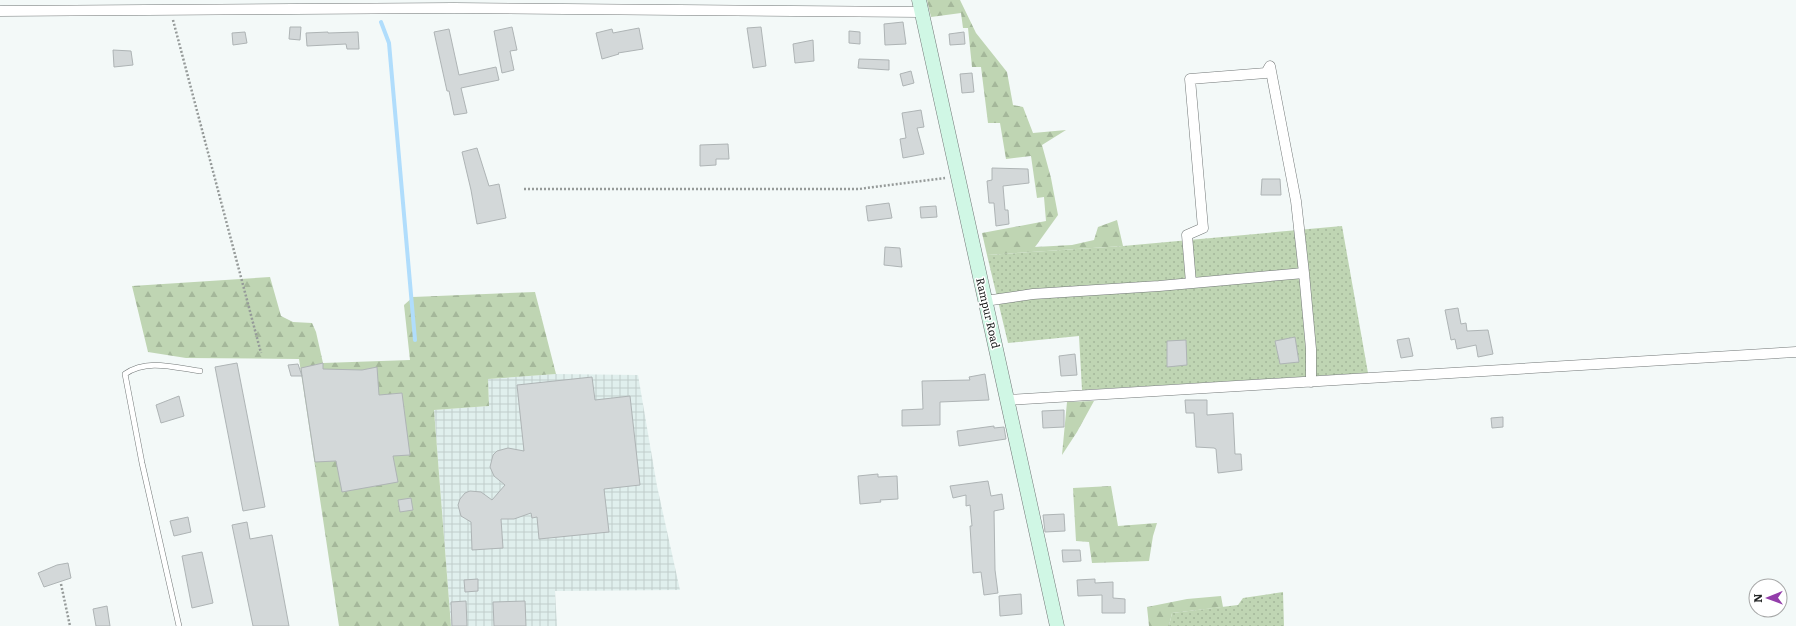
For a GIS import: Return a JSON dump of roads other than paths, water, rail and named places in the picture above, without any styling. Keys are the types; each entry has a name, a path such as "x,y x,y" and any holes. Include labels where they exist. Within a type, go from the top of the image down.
{"main road":[{"name":"Rampur Road","path":"920,6 1057,626"}],"street":[{"path":"0,11 920,6"},
{"path":"1191,283 1186,235 1202,228 1190,79 1266,73 1270,66 1296,201 1311,349 1312,382"},
{"path":"985,301 1040,293 1191,283 1304,273"},
{"path":"1007,400 1796,352"}],"lane":[{"path":"179,626 142,463 125,374 134,367 152,364 200,371"}],"waterway":[{"path":"381,22 389,43 415,340"}]}
